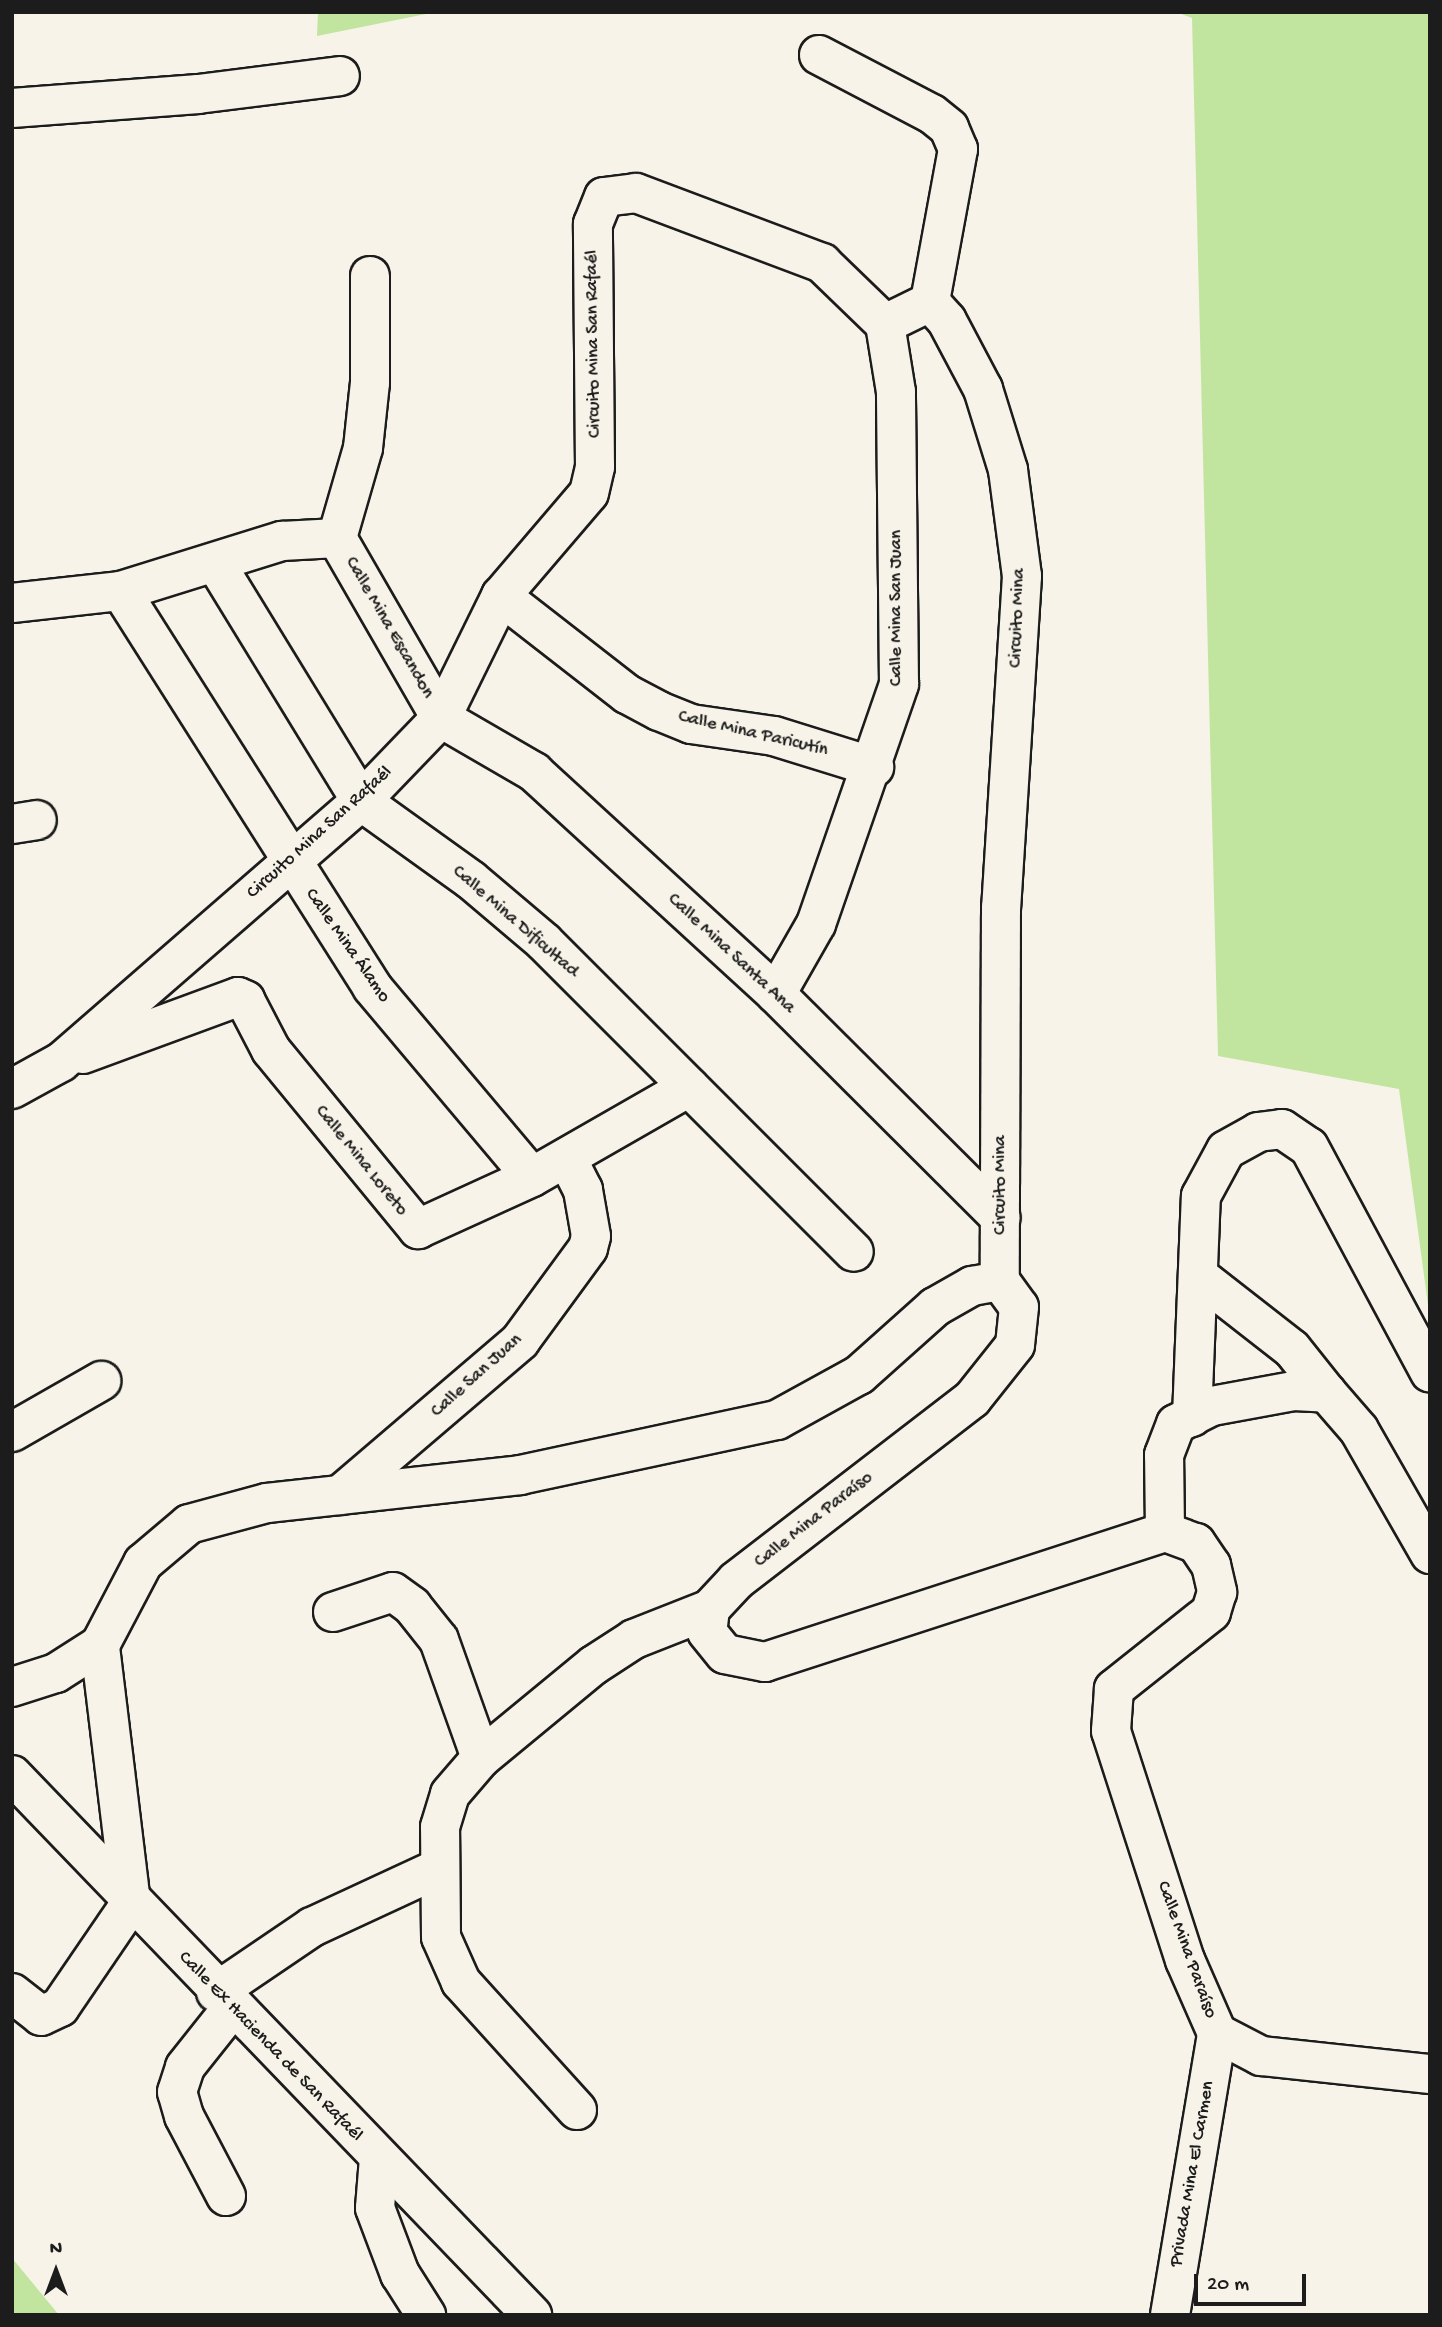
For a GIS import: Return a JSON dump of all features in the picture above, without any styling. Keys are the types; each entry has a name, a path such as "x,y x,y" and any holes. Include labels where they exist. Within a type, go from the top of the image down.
{"street":[{"path":"819,55 933,114 949,128 958,149 930,302 885,324"},
{"path":"12,108 198,94 340,76"},
{"name":"Circuito Mina San Rafaél","path":"12,1088 61,1062 361,801 441,718 501,596 589,493 596,467 593,224 604,197 636,193 821,263 885,324"},
{"path":"12,603 121,591 216,564 282,541 337,538 363,447 370,383 370,276"},
{"name":"Circuito Mina","path":"930,302 947,321 983,389 1008,470 1022,576 1001,907 1000,1281"},
{"name":"Calle Mina San Juan","path":"776,994 816,924 874,767 899,684 896,392 885,324"},
{"name":"Calle Mina Escandon","path":"337,538 441,718"},
{"name":"Calle Mina Dificultad","path":"216,564 361,801 471,880 544,942 854,1252"},
{"name":"Calle Mina Álamo","path":"121,591 289,862 372,987 532,1177"},
{"name":"Calle Mina Paricutín","path":"501,596 627,694 659,711 691,724 774,736 874,767"},
{"name":"Calle Mina Santa Ana","path":"441,718 534,772 776,994 1001,1218"},
{"name":"Calle Mina Loreto","path":"61,1062 238,997 253,1007 271,1050 418,1229 532,1177 689,1087"},
{"path":"1192,1417 1201,1278 1201,1196 1226,1150 1258,1132 1282,1129 1309,1147 1430,1373"},
{"name":"Calle San Juan","path":"340,1495 520,1341 588,1248 591,1236 583,1190 567,1158"},
{"path":"1201,1278 1292,1349 1359,1430 1430,1554"},
{"path":"12,1687 56,1673 100,1645 143,1563 189,1524 267,1503 520,1475 776,1420 859,1375 935,1307 972,1286 1000,1281"},
{"name":"Calle Mina Paraíso","path":"577,2110 461,1982 441,1937 437,1870 440,1827 450,1794 481,1758 634,1639 710,1609 825,1509 972,1399 1015,1345 1019,1307 1000,1281"},
{"path":"12,1432 101,1381"},
{"path":"710,1609 707,1632 725,1654 765,1662 1165,1532 1164,1455 1176,1424 1212,1406 1294,1391 1327,1393"},
{"name":"Calle Mina Paraíso","path":"1165,1532 1196,1543 1210,1565 1217,1592 1210,1612 1114,1689 1111,1731 1185,1960 1217,2033 1261,2056 1427,2076"},
{"path":"333,1612 393,1592 412,1606 439,1640 481,1758"},
{"path":"12,1993 41,2016 60,2007 131,1903 100,1645"},
{"name":"Calle Ex Hacienda de San Rafaél","path":"12,1775 224,2000 533,2315"},
{"path":"226,2196 184,2116 177,2092 185,2067 224,2000 312,1927 437,1870"},
{"name":"Privada Mina El Carmen","path":"1170,2315 1217,2033"},
{"path":"379,2158 375,2208 400,2274 426,2315"}],"green space":[{"path":"318,12 436,12 317,36"},
{"path":"1176,12 1430,12 1430,1320 1399,1089 1218,1056 1192,18"},
{"path":"12,2258 59,2315 12,2315"}]}
